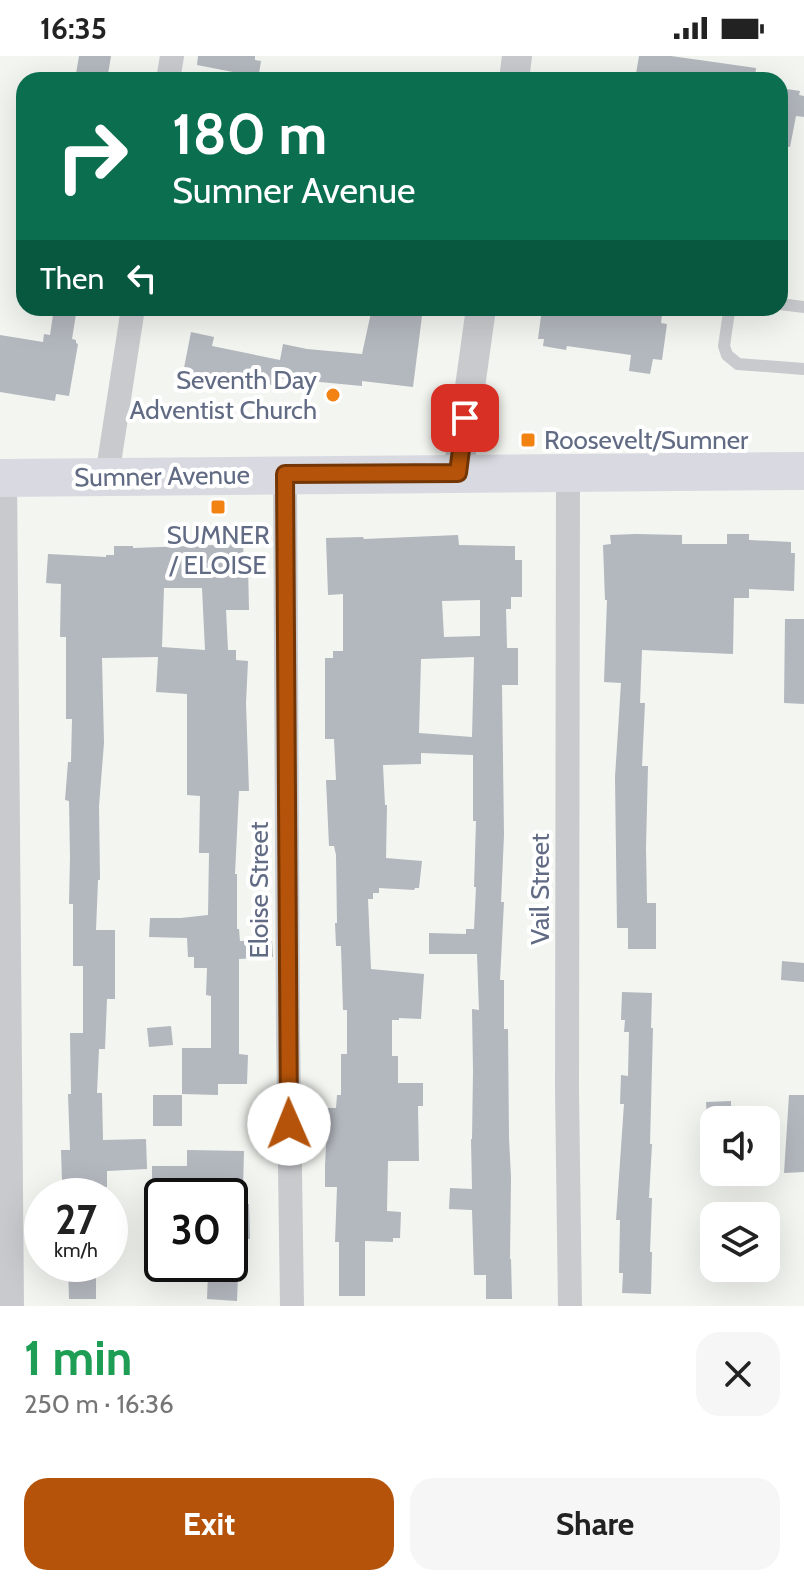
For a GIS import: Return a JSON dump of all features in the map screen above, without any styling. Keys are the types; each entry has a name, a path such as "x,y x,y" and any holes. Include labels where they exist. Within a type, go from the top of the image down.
{"main road":[{"name":"Sumner Avenue","path":"2,478 804,471"}],"street":[{"path":"107,476 132,316"},
{"path":"458,473 480,316"},
{"name":"Vail Street","path":"568,472 567,1090 570,1306"},
{"name":"Eloise Street","path":"285,474 292,1306"},
{"path":"2,478 12,1306"}],"lane":[{"path":"728,316 724,346 727,355 738,364 804,369"}],"building":[{"path":"79,56 111,56 108,72 76,72"},
{"path":"198,56 255,56 255,60 261,61 259,72 233,72 197,65"},
{"path":"639,56 671,56 756,68 756,72 636,72"},
{"path":"788,89 800,91 799,95 804,96 804,117 796,116 790,147"},
{"path":"53,316 76,316 72,339 78,344 69,396 56,394 55,401 0,392 0,335 43,342 44,334 50,335"},
{"path":"370,316 422,316 413,387 362,381 362,386 278,378 277,386 262,383 261,389 183,373 191,332 214,337 212,346 280,360 283,344 362,354"},
{"path":"541,316 662,316 661,323 667,324 662,360 653,359 650,374 629,371 631,355 567,346 566,350 543,346 544,339 538,339"},
{"path":"727,534 749,534 749,540 791,542 791,553 795,553 794,591 749,589 749,598 734,598 733,654 642,650 640,703 645,703 642,766 648,766 647,903 656,903 656,949 628,949 628,928 617,928 615,777 621,683 604,682 607,600 603,545 611,544 610,535 682,535 682,544 727,544"},
{"path":"458,535 459,545 515,546 515,560 522,560 522,597 511,597 511,609 506,609 507,648 518,648 518,685 502,685 504,835 501,902 504,902 500,980 504,980 504,1029 508,1029 512,1299 486,1299 486,1275 474,1275 472,1210 449,1209 450,1188 472,1189 472,1009 479,1010 477,954 429,954 429,933 466,934 466,929 474,929 476,821 473,821 473,755 421,753 421,764 383,765 387,805 386,858 422,861 419,888 379,888 379,893 373,893 373,899 368,899 371,969 424,974 421,1019 392,1020 392,1056 398,1056 398,1083 423,1083 423,1106 418,1106 419,1161 388,1161 387,1211 401,1212 400,1238 393,1238 393,1242 365,1241 365,1296 339,1296 339,1242 335,1242 337,1187 325,1187 325,1165 328,1108 336,1108 337,1095 341,1095 341,1054 347,1054 347,1010 343,1010 341,946 336,946 336,855 334,846 329,846 326,780 336,780 334,739 325,739 325,658 333,658 333,651 343,651 343,594 328,595 326,538","holes":["480,600 480,636 444,637 442,601","474,657 472,737 419,733 421,659"]},
{"path":"243,544 244,565 248,565 249,610 226,610 228,650 236,650 236,660 248,661 249,791 239,791 235,874 237,929 240,941 272,940 273,957 239,959 239,1054 248,1055 247,1084 218,1084 218,1095 182,1094 182,1048 211,1048 211,996 206,995 207,968 194,968 194,957 188,957 187,938 149,937 150,918 208,915 209,853 199,853 200,796 187,795 187,694 156,692 158,657 102,658 104,743 96,930 115,930 115,999 107,999 105,1049 99,1049 97,1093 102,1093 103,1140 146,1139 147,1169 107,1171 107,1178 62,1178 61,1150 70,1150 70,1033 83,1033 83,966 73,966 73,904 69,904 69,801 65,800 68,762 71,762 72,719 66,719 66,637 60,637 61,584 46,583 48,554 106,557 114,555 114,546","holes":["164,588 202,588 205,650 162,647"]},
{"path":"785,619 804,619 804,704 784,703"},
{"path":"782,961 804,963 804,982 781,980"},
{"path":"622,992 652,993 651,1294 622,1293 623,1273 619,1273 620,1220 616,1220 624,1104 620,1104 621,1075 628,1076 629,1032 624,1032 625,1020 621,1020"},
{"path":"171,1026 173,1045 149,1047 147,1028"},
{"path":"153,1095 182,1095 182,1126 153,1126"},
{"path":"789,1095 804,1095 804,1172 784,1173"},
{"path":"731,1101 731,1106 706,1106 706,1102"},
{"path":"187,1150 244,1151 243,1178 152,1178 152,1166 187,1166"},
{"path":"248,1204 250,1239 248,1239"},
{"path":"69,1282 96,1282 96,1299 69,1299"},
{"path":"208,1282 238,1282 237,1301 207,1299"}],"place":[{"name":"Seventh Day Adventist Church","path":"333,395"},
{"name":"Roosevelt/Sumner","path":"528,440"},
{"name":"SUMNER / ELOISE","path":"218,507"}],"route":[{"path":"289,1124 285,474 458,473 465,418"}]}
